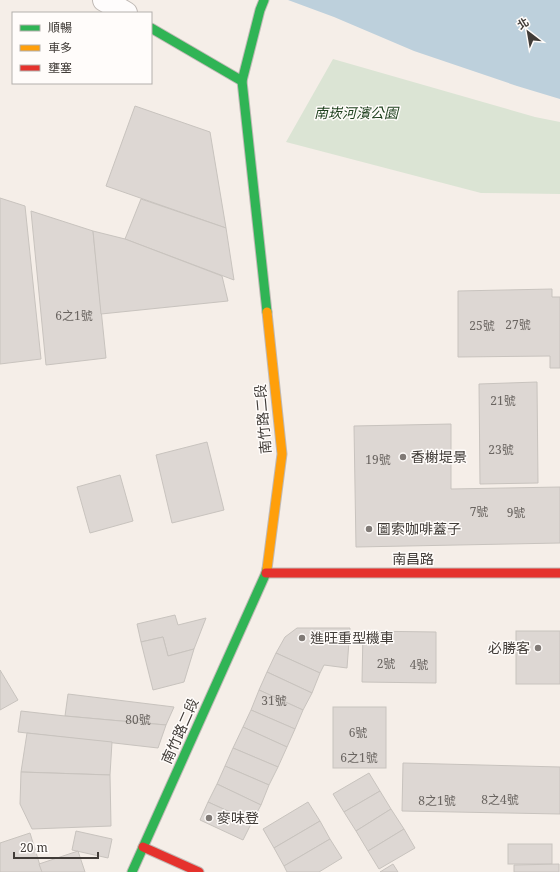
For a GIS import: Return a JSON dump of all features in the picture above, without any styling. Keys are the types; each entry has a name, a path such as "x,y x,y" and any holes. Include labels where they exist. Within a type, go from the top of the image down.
{"street":[{"path":"104,0 124,12"},
{"name":"南竹路二段","path":"132,872 266,573 282,454 242,81 260,10 264,0"},
{"path":"152,29 242,81"},
{"name":"南昌路","path":"266,573 560,573"},
{"path":"143,847 199,872"}],"green space":[{"name":"南崁河濱公園","path":"333,59 535,117 560,122 560,194 481,193 286,142"}],"water":[{"path":"288,0 560,0 560,99 414,51 334,17"}],"building":[{"path":"135,106 210,132 226,228 106,186"},
{"path":"0,198 25,206 41,359 0,364"},
{"path":"141,199 226,228 234,280 125,239"},
{"path":"31,211 93,231 106,358 46,365"},
{"path":"93,231 125,239 222,276 228,301 101,314"},
{"path":"552,289 552,297 560,297 560,368 550,368 550,356 458,357 458,291"},
{"name":"香榭堤景","path":"537,382 538,483 480,484 479,384"},
{"name":"香榭堤景","path":"451,424 451,489 560,487 560,543 356,547 354,426"},
{"path":"207,442 224,510 172,523 156,455"},
{"path":"120,475 133,521 90,533 77,487"},
{"path":"175,615 178,625 206,618 194,649 168,656 163,637 141,642 137,624"},
{"path":"297,628 350,628 347,668 324,665 320,673 276,653 285,637"},
{"path":"363,631 436,632 436,683 362,682"},
{"path":"516,631 560,631 560,684 516,684"},
{"path":"163,637 168,656 194,649 184,682 153,690 141,642"},
{"path":"276,653 320,673 312,693 267,672"},
{"path":"0,670 18,700 0,710"},
{"path":"267,672 312,693 303,710 259,690"},
{"path":"259,690 303,710 295,729 251,710"},
{"path":"68,694 174,707 166,725 65,716"},
{"path":"333,707 386,707 386,768 333,768"},
{"path":"251,710 295,729 287,747 243,727"},
{"path":"21,711 166,725 158,748 18,732"},
{"path":"243,727 287,747 278,767 233,748"},
{"path":"27,733 112,742 110,775 21,772"},
{"path":"233,748 278,767 269,785 225,766"},
{"path":"403,763 560,767 560,814 402,811"},
{"path":"225,766 269,785 261,805 217,784"},
{"path":"21,772 110,775 111,826 32,829 20,804"},
{"path":"369,773 380,791 344,812 333,794"},
{"path":"217,784 261,805 252,822 208,802"},
{"path":"380,791 391,809 356,831 344,812"},
{"path":"208,802 252,822 243,840 200,820"},
{"path":"308,802 320,821 274,848 263,829"},
{"path":"391,809 404,829 368,851 356,831"},
{"path":"320,821 330,839 284,866 274,848"},
{"path":"404,829 415,848 379,869 368,851"},
{"path":"76,831 112,839 108,858 72,850"},
{"path":"30,833 42,872 0,872 0,843"},
{"path":"330,839 342,858 319,872 287,872 284,866"},
{"path":"508,844 552,844 552,864 508,864"},
{"path":"78,851 85,872 42,872 39,864"},
{"path":"393,864 398,872 380,872"},
{"path":"559,864 559,872 514,872 514,865"}],"traffic: fast":[{"path":"264,0 260,10 242,81 267,312"},
{"path":"152,29 242,81"},
{"path":"132,872 267,569"}],"traffic: slow":[{"path":"267,312 282,454 267,569"}],"traffic: jam":[{"path":"266,573 560,573"},
{"path":"143,847 199,872"}],"place":[{"name":"香榭堤景","path":"403,457"},
{"name":"圖索咖啡蓋子","path":"369,529"},
{"name":"進旺重型機車","path":"302,638"},
{"name":"必勝客","path":"538,648"},
{"name":"麥味登","path":"209,818"}]}
